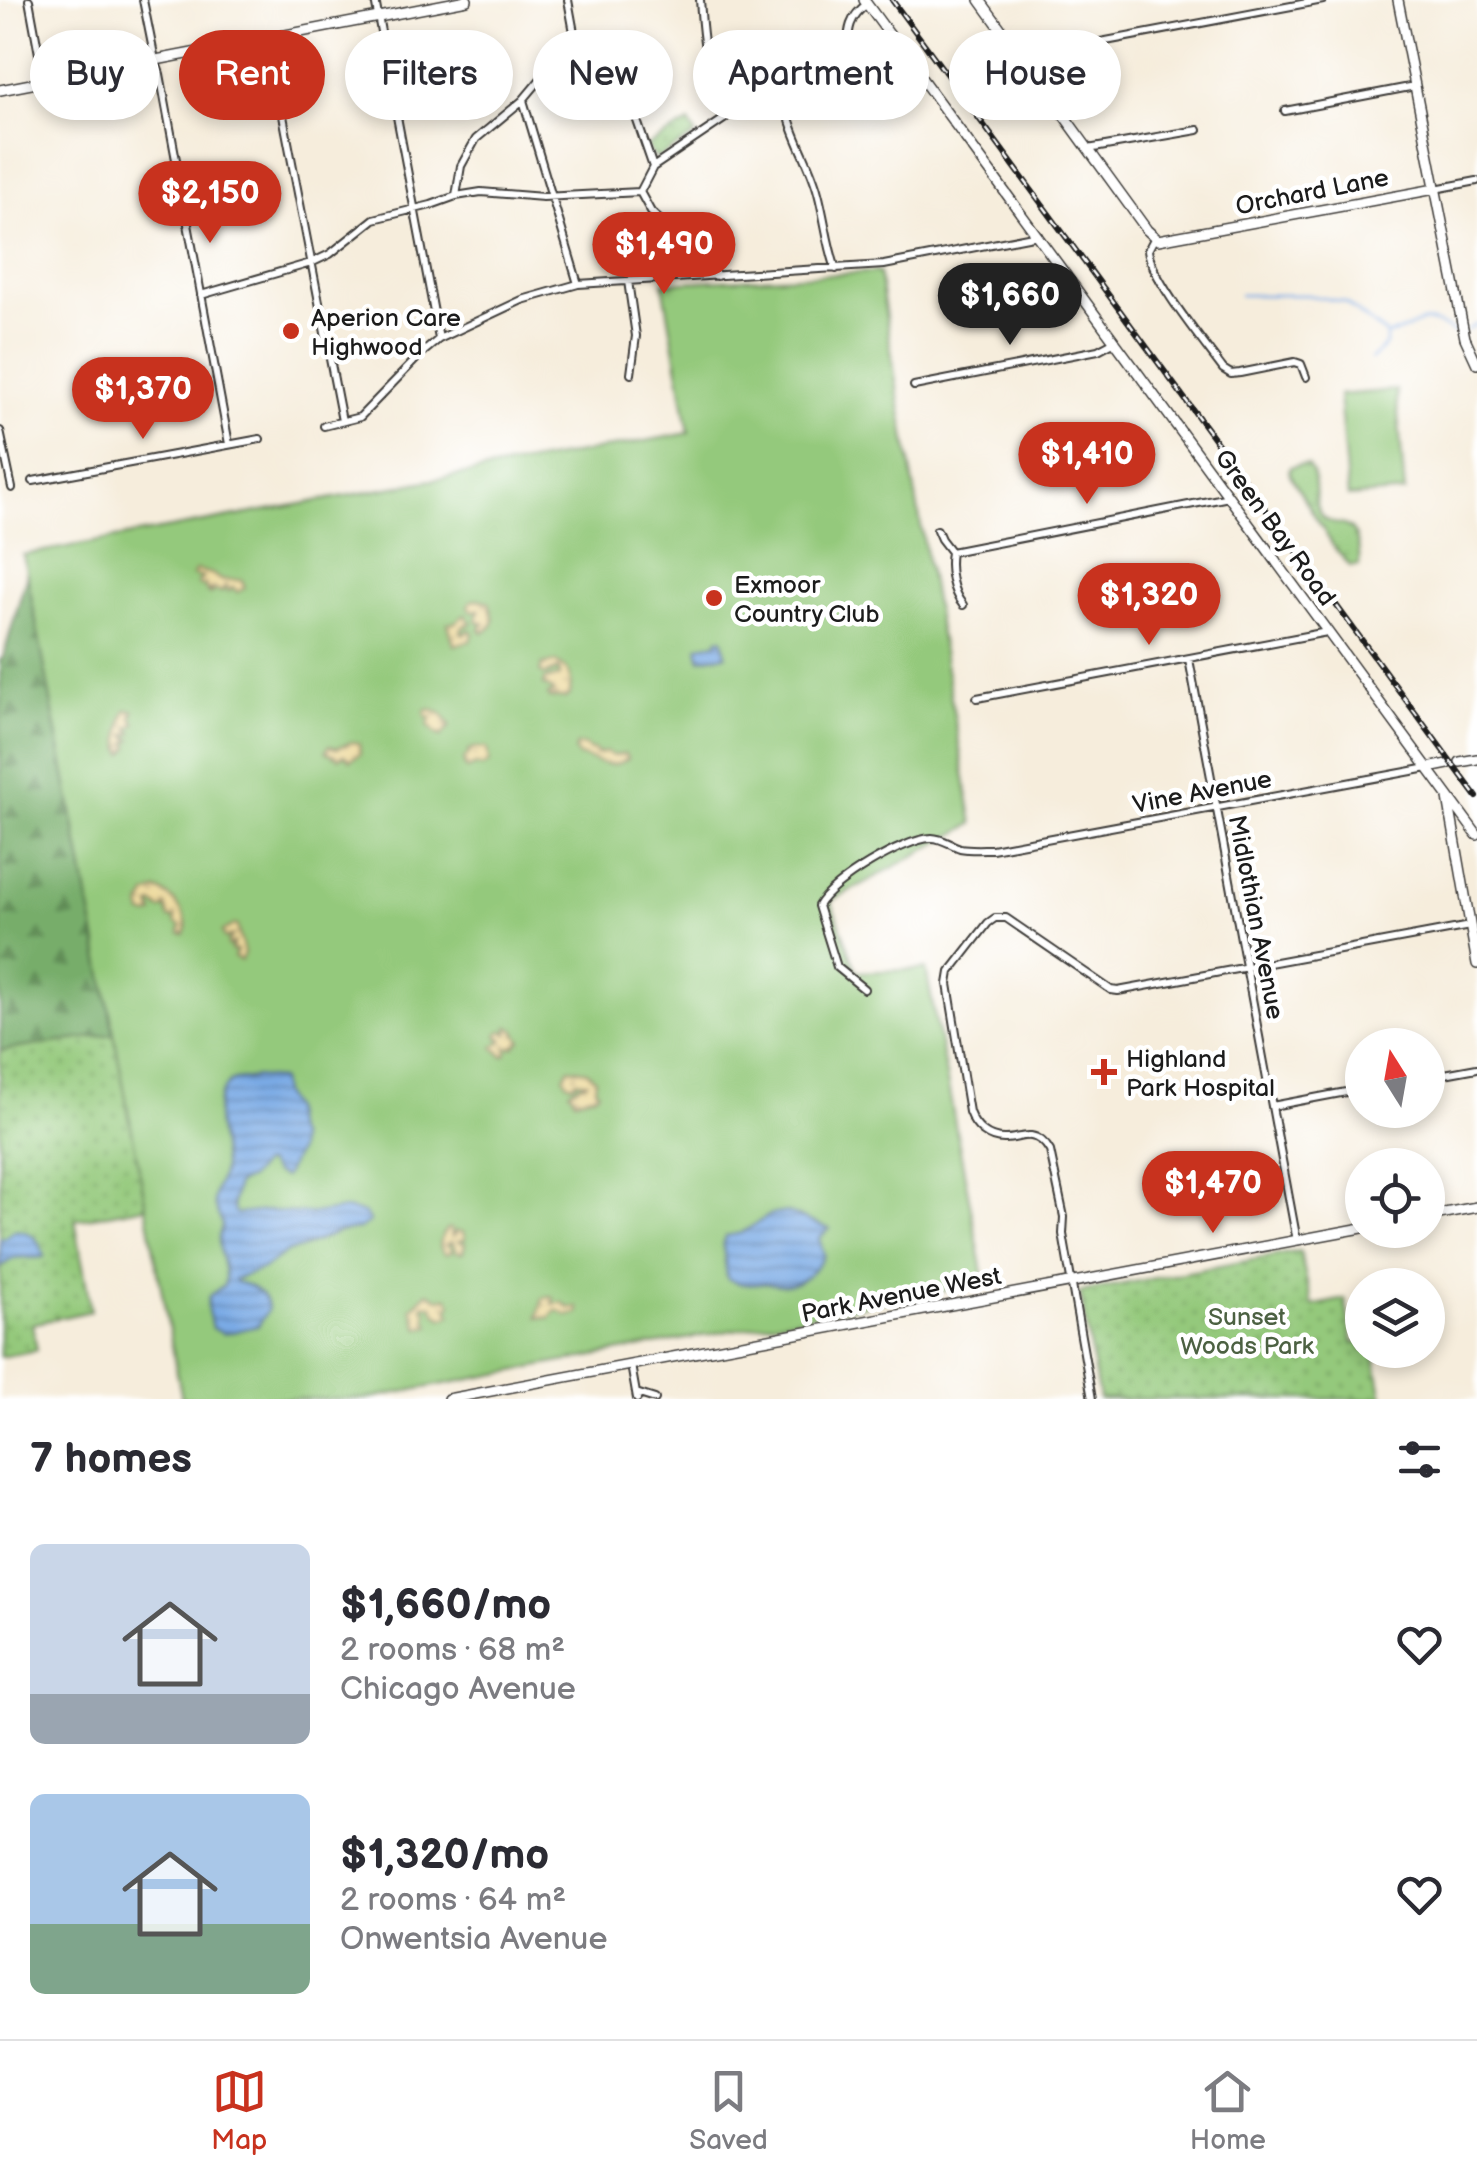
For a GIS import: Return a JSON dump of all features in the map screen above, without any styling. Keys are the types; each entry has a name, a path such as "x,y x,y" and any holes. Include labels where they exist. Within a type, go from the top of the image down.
{"street":[{"path":"29,0 34,30"},
{"path":"143,0 149,30"},
{"path":"375,0 439,339"},
{"path":"310,30 467,0"},
{"path":"568,0 574,30"},
{"path":"700,0 703,30"},
{"path":"980,0 1002,30"},
{"path":"1121,38 1323,0"},
{"path":"1398,0 1465,338 1477,364"},
{"path":"850,30 852,18 868,1"},
{"name":"Green Bay Road","path":"868,1 1448,796 1477,964"},
{"path":"159,70 229,444"},
{"path":"0,90 30,85"},
{"path":"1286,111 1415,86"},
{"path":"456,196 461,166 476,139 533,87"},
{"path":"522,100 578,284"},
{"path":"283,120 342,422"},
{"path":"637,120 653,167"},
{"path":"717,276 651,212 640,192 653,167 723,120"},
{"path":"790,120 817,190 827,245 836,269"},
{"path":"1068,120 1154,238 1148,250 1153,267 1223,369 1231,374 1295,362 1304,368 1306,377"},
{"path":"1088,148 1198,130"},
{"name":"Orchard Lane","path":"1154,238 1161,240 1477,180"},
{"path":"201,295 310,263 330,254 374,219 456,196 496,192 523,196 640,192"},
{"path":"324,426 360,417 439,339 522,300 578,284 890,264 1038,235"},
{"path":"628,281 636,336 631,374"},
{"path":"914,386 1098,350 1116,341"},
{"path":"0,431 12,488"},
{"path":"33,481 260,439"},
{"path":"951,552 1231,497"},
{"path":"936,530 951,552 950,568 957,597 963,605"},
{"path":"978,698 1327,632"},
{"name":"Midlothian Avenue","path":"1189,659 1297,1240"},
{"path":"1460,762 1477,759"},
{"name":"Vine Avenue","path":"864,989 837,967 818,906 838,884 894,848 932,837 963,849 992,849 1448,764"},
{"path":"1448,796 1477,835"},
{"path":"1092,1399 1050,1150 1044,1142 1030,1136 992,1138 974,1124 969,1112 948,984 950,972 988,922 1006,918 1118,991 1470,926"},
{"path":"1445,1074 1477,1068"},
{"path":"1272,1106 1345,1092"},
{"path":"1445,1213 1477,1207"},
{"name":"Park Avenue West","path":"448,1399 1345,1231"},
{"path":"631,1365 637,1396 655,1399"}],"green space":[{"path":"689,123 696,135 658,158 653,157 647,146"},
{"name":"Exmoor Country Club","path":"879,272 973,824 831,901 857,972 926,969 985,1283 365,1399 182,1399 23,555 689,433 663,283"},
{"path":"1396,390 1405,492 1348,497 1339,395"},
{"path":"1307,465 1311,471 1323,517 1349,527 1356,536 1359,566 1350,566 1335,549 1291,477 1290,467"},
{"path":"27,574 114,1034 0,1051 0,660"},
{"path":"114,1034 146,1207 75,1220 91,1311 32,1324 37,1350 0,1357 0,1051"},
{"name":"Sunset Woods Park","path":"1300,1251 1312,1306 1345,1299 1345,1368 1377,1368 1383,1399 1099,1399 1080,1292"}],"sand":[{"path":"196,570 220,580 242,580 245,588 237,592 233,587 228,592 226,587 210,594 212,589 206,591 205,585 199,586 203,578 193,575"},
{"path":"479,599 489,602 494,621 483,632 483,623 476,620 479,610 472,611 468,606"},
{"path":"465,615 471,623 461,632 470,630 473,634 470,641 454,645 448,623"},
{"path":"555,662 570,674 570,695 565,698 550,698 553,690 543,685 544,680 560,676 559,669 545,675 540,672 542,665"},
{"path":"432,709 442,714 450,726 441,736 428,725 431,718 425,711"},
{"path":"126,710 134,711 136,724 129,728 133,733 126,735 132,740 124,754 121,732"},
{"path":"359,743 360,754 350,760 326,751 329,746 337,748"},
{"path":"577,745 599,754 625,754 628,759 603,764 578,756"},
{"path":"474,748 487,748 489,763 467,769 464,759"},
{"path":"157,890 179,908 186,921 185,934 180,933 181,926 175,918 169,918 166,907 161,910 154,904 154,914 143,914 141,907 147,895"},
{"path":"234,925 244,953 241,960 234,957 237,951 231,951 234,943 227,945 232,936 225,939 222,932"},
{"path":"508,1027 521,1040 507,1048 503,1056 494,1047 503,1040 499,1033 508,1034"},
{"path":"569,1068 587,1071 596,1079 596,1094 575,1099 569,1090 586,1082 567,1082 564,1076"},
{"path":"447,1229 451,1229 452,1236 456,1231 463,1232 465,1239 459,1241 465,1243 463,1252 457,1252 452,1242 448,1244 452,1251 443,1252 441,1242"},
{"path":"428,1292 439,1299 448,1297 451,1315 444,1318 432,1305 424,1305 430,1326 419,1328 412,1308"},
{"path":"551,1296 553,1304 562,1302 569,1308 578,1307 579,1313 568,1316 557,1310 549,1318 538,1317 543,1298"}],"water":[{"path":"723,638 726,655 700,659 698,646"},
{"path":"255,1077 280,1079 298,1139 297,1152 284,1177 262,1164 250,1178 237,1184 234,1212 313,1214 345,1209 364,1213 370,1222 288,1251 263,1269 235,1279 261,1294 268,1310 258,1326 224,1334 212,1328 207,1307 209,1296 225,1280 219,1238 222,1223 214,1204 223,1167 218,1104 230,1082"},
{"path":"786,1212 830,1229 819,1238 824,1255 814,1270 798,1282 786,1285 743,1284 727,1278 723,1245 726,1236 741,1233 770,1215"},
{"path":"13,1230 34,1237 44,1257 18,1258 0,1267 0,1238"}],"waterway":[{"path":"1240,295 1307,295 1344,302 1387,335 1424,322 1460,331"},
{"path":"1468,330 1477,324"},
{"path":"1371,359 1386,345 1386,337"}],"railway":[{"path":"892,0 1477,797"}],"place":[{"name":"Aperion Care Highwood","path":"291,331"},
{"name":"Exmoor Country Club","path":"714,598"},
{"name":"Highland Park Hospital","path":"1104,1072"}]}
